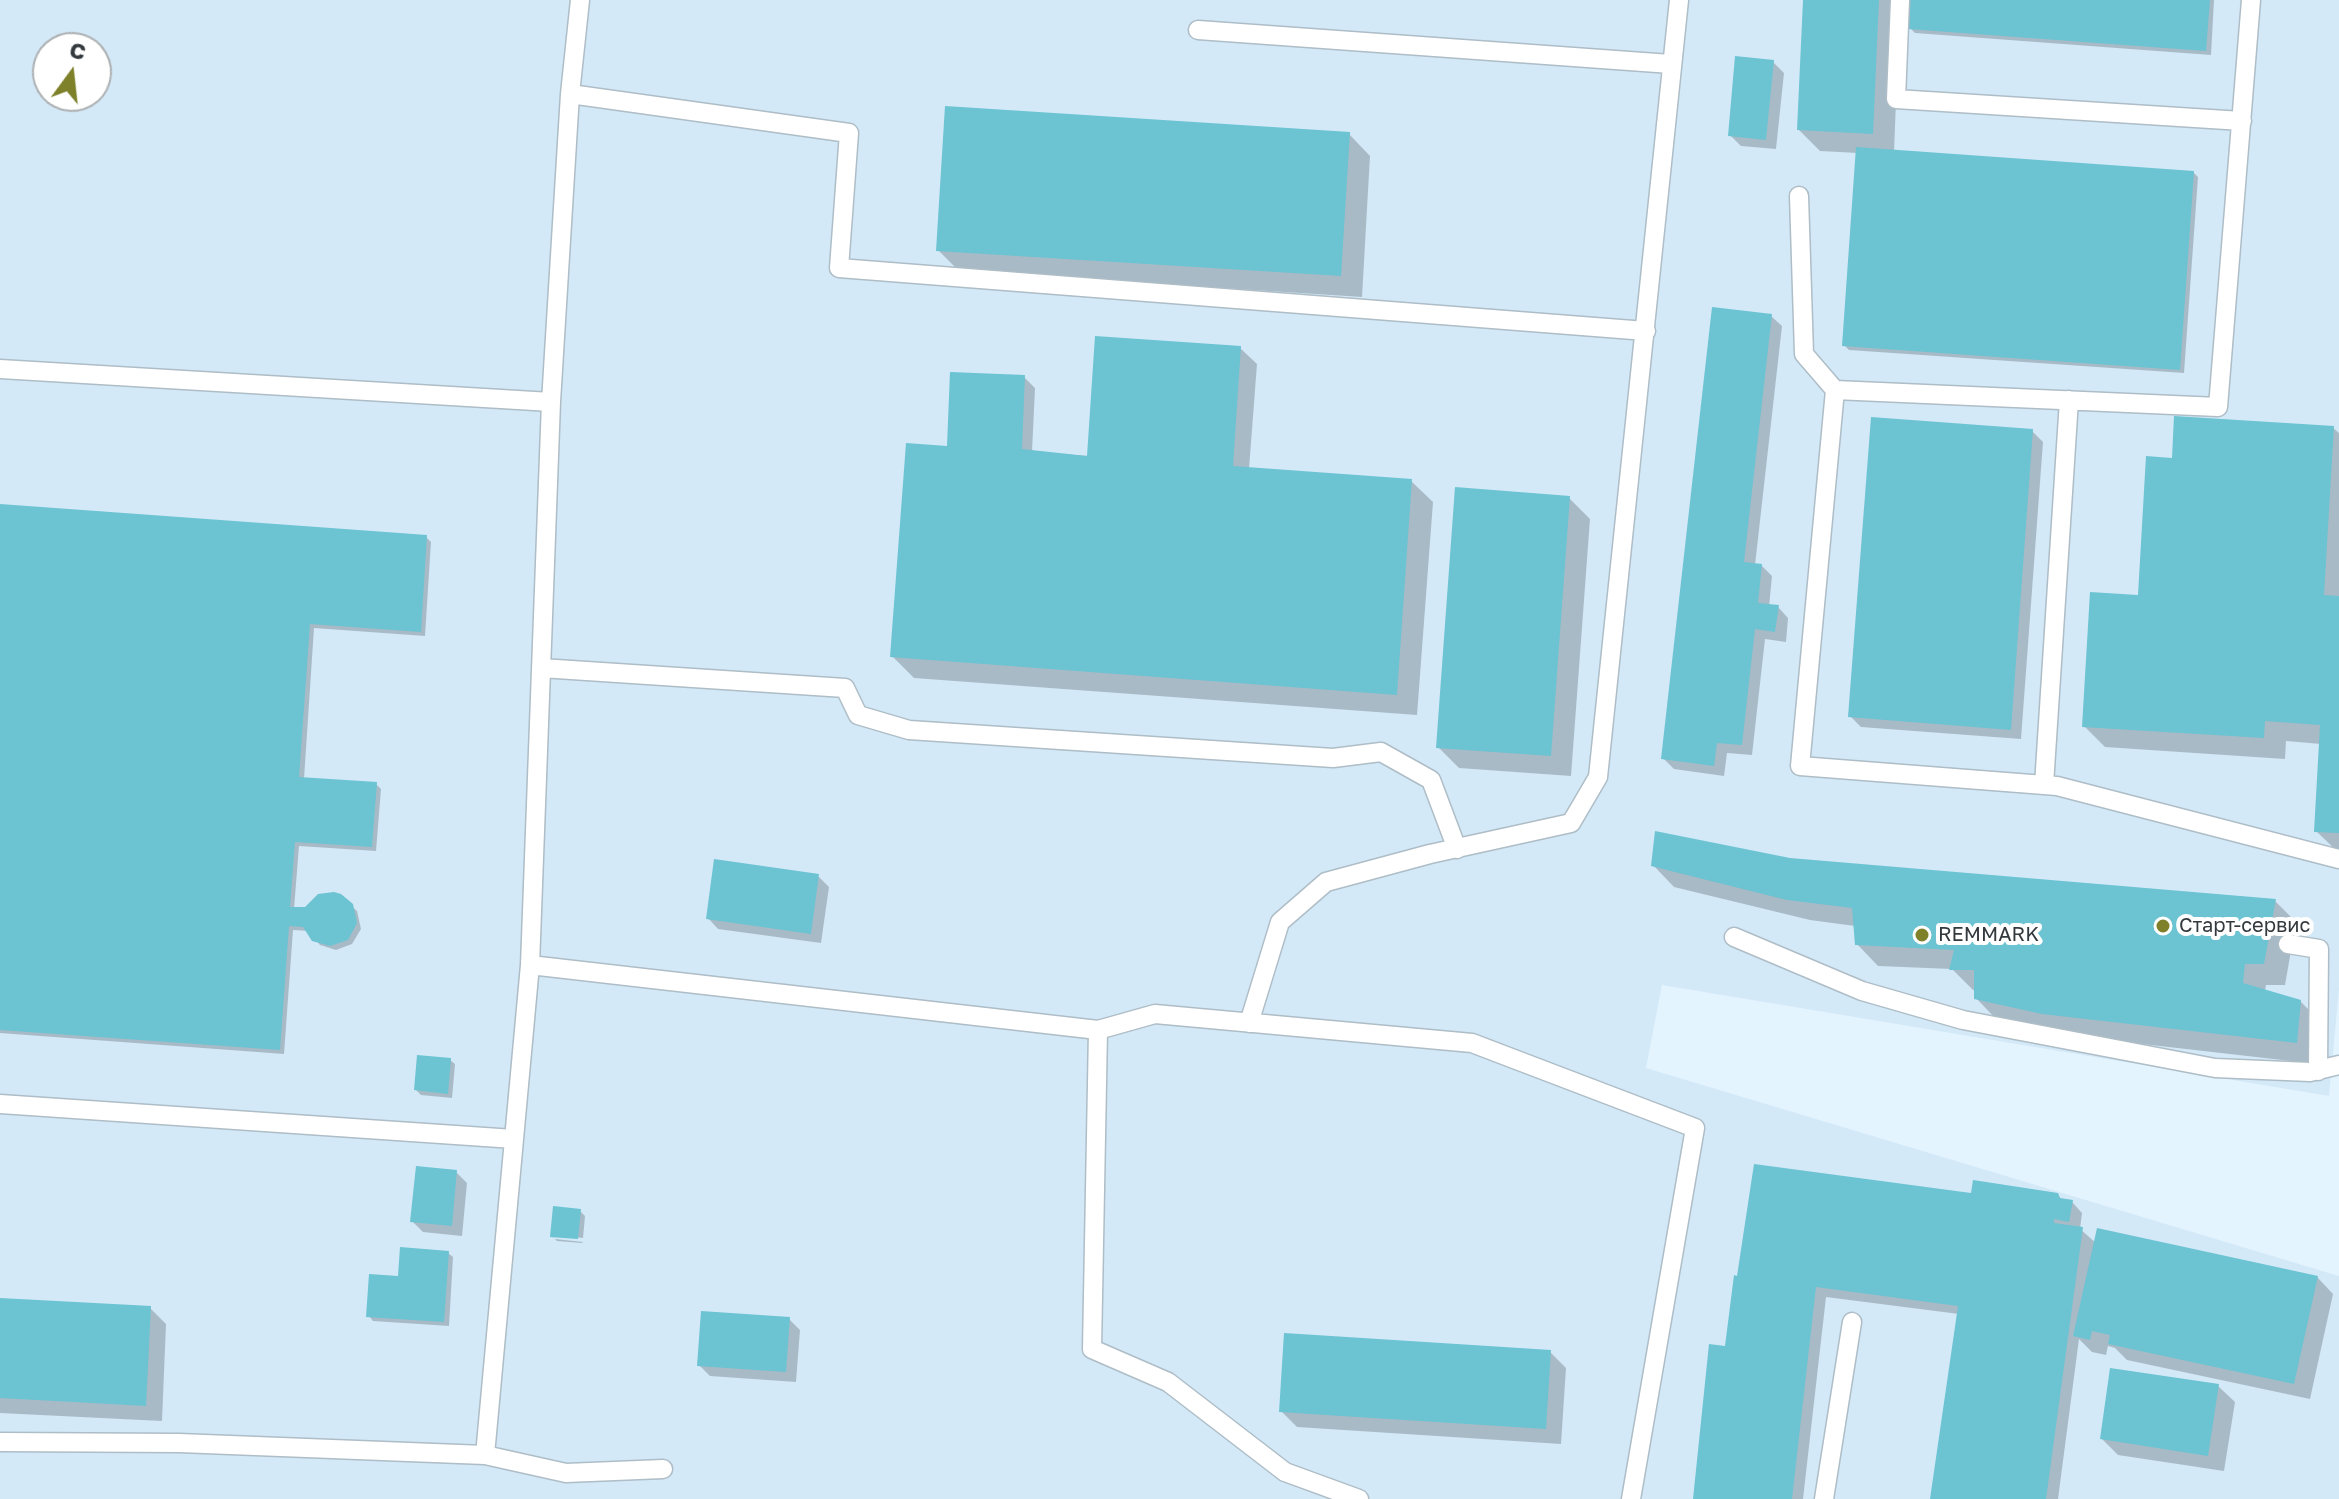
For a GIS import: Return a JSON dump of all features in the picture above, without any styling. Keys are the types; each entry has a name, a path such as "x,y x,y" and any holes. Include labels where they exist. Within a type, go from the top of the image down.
{"lane":[{"path":"485,1455 530,965 551,402 570,94 580,0"},
{"path":"1249,1023 1280,922 1326,882 1571,823 1598,777 1679,0"},
{"path":"1900,0 1896,99 2242,121"},
{"path":"1835,390 2218,407 2251,0"},
{"path":"1198,30 1671,64"},
{"path":"570,94 849,133 839,268 1646,331"},
{"path":"1799,196 1804,354 1835,390 1800,766 2044,785 2339,859"},
{"path":"0,369 551,402"},
{"path":"2044,785 2069,400"},
{"path":"541,668 845,688 858,715 909,730 1333,758 1381,752 1431,780 1457,849"},
{"path":"1734,937 1862,991 1963,1020 2215,1068 2318,1071 2339,1065"},
{"path":"2288,944 2319,949 2318,1071"},
{"path":"530,965 1098,1030 1155,1014 1472,1043 1695,1128 1631,1499"},
{"path":"1098,1030 1092,1349 1168,1382 1285,1472 1359,1499"},
{"path":"0,1104 514,1139"},
{"path":"1824,1499 1852,1322"},
{"path":"0,1442 179,1443 485,1455 566,1473 663,1469"}],"shaded area":[{"path":"0,0 2339,0 2339,989 2329,1096 1662,985 1646,1068 2339,1276 2339,1499 0,1499"}],"building":[{"path":"1803,0 1879,0 1873,134 1797,130"},
{"path":"1910,0 2210,0 2206,51 1908,29"},
{"path":"1735,56 1774,60 1766,140 1728,136"},
{"path":"945,106 1350,132 1341,276 936,251"},
{"path":"1856,147 2194,171 2180,370 1842,346"},
{"path":"1712,307 1772,314 1744,562 1762,564 1758,603 1779,605 1775,632 1755,629 1742,745 1717,743 1714,766 1661,759"},
{"path":"1095,336 1241,346 1233,466 1412,479 1397,695 890,657 906,443 947,446 950,372 1025,375 1022,449 1087,456"},
{"path":"2174,416 2334,426 2324,595 2339,596 2339,833 2314,832 2320,725 2265,721 2264,738 2082,727 2090,592 2138,595 2146,456 2172,458"},
{"path":"1871,417 2033,429 2011,730 1848,717"},
{"path":"1455,487 1570,496 1551,756 1436,748"},
{"path":"0,504 427,535 421,632 310,624 299,777 377,782 372,847 295,842 290,907 305,907 318,894 334,892 353,904 357,923 348,940 330,946 312,941 303,927 289,926 280,1050 0,1030"},
{"path":"1655,831 1790,858 2276,899 2264,964 2245,964 2243,983 2301,1000 2297,1043 2042,1014 1974,999 1974,970 1949,970 1954,950 1855,945 1852,908 1787,900 1651,866"},
{"path":"714,859 819,874 811,934 706,919"},
{"path":"417,1055 451,1058 448,1094 414,1090"},
{"path":"1754,1164 1971,1193 1973,1180 2058,1193 2060,1198 2073,1200 2069,1222 2054,1219 2054,1223 2083,1227 2046,1499 1930,1499 1958,1306 1816,1287 1792,1499 1693,1499 1709,1344 1725,1346"},
{"path":"416,1166 457,1170 452,1226 410,1222"},
{"path":"553,1206 581,1209 578,1239 550,1237"},
{"path":"2097,1228 2318,1276 2294,1384 2108,1344 2110,1335 2092,1331 2090,1340 2073,1336"},
{"path":"400,1247 449,1251 444,1322 366,1317 369,1274 398,1276"},
{"path":"0,1298 151,1306 146,1406 0,1398"},
{"path":"701,1311 790,1317 786,1372 697,1366"},
{"path":"1284,1333 1551,1350 1546,1429 1279,1412"},
{"path":"2110,1368 2219,1384 2208,1456 2100,1439"}],"place":[{"name":"Старт-сервис","path":"2163,926"},
{"name":"REMMARK","path":"1922,935"}]}
